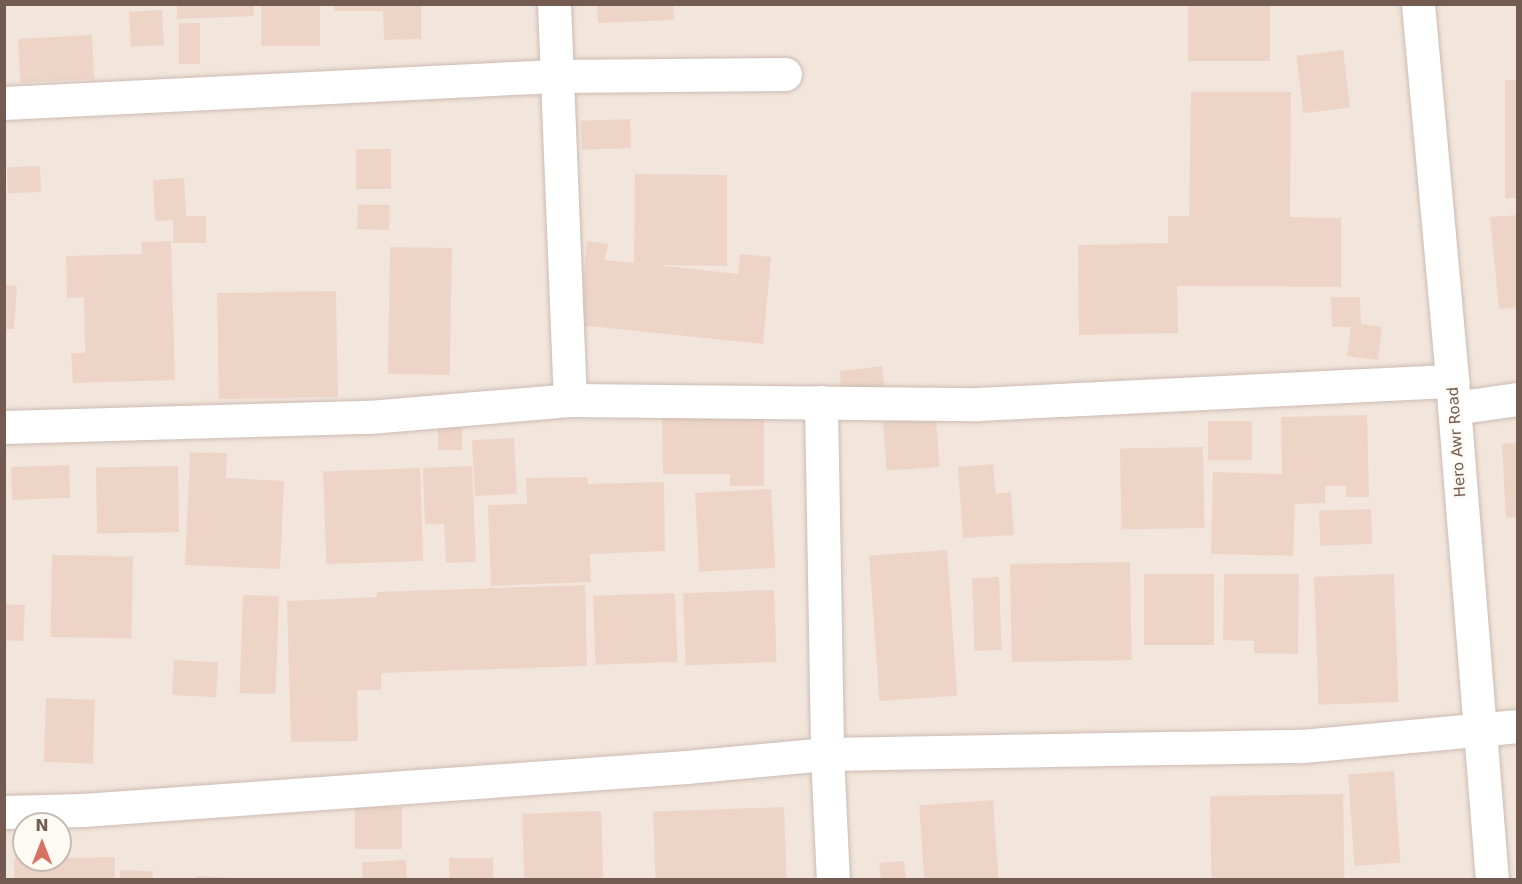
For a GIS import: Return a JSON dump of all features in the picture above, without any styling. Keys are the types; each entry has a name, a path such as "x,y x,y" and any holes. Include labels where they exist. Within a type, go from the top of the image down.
{"street":[{"path":"554,4 555,76 570,400"},
{"name":"Hero Awr Road","path":"1418,4 1453,394 1492,879"},
{"path":"4,103 555,76 785,74"},
{"path":"4,427 369,417 570,400 978,404 1453,394 1518,399"},
{"path":"821,402 827,754 833,879"},
{"path":"4,812 95,809 651,770 827,754 1303,746 1518,726"}],"shaded area":[{"path":"5,5 1517,5 1517,879 5,880"}],"building":[{"path":"177,4 253,4 254,16 177,19"},
{"path":"261,4 320,4 320,46 261,46"},
{"path":"334,4 421,4 421,39 384,40 383,11 334,11"},
{"path":"1188,4 1270,4 1270,61 1188,61"},
{"path":"597,5 673,5 674,20 598,23"},
{"path":"162,10 164,45 131,47 129,12"},
{"path":"179,23 200,23 200,64 179,64"},
{"path":"92,35 94,79 20,83 18,39"},
{"path":"1343,50 1350,108 1303,113 1296,56"},
{"path":"1505,80 1518,80 1518,198 1505,198"},
{"path":"1191,92 1291,92 1290,217 1341,218 1341,287 1177,286 1178,333 1079,335 1078,245 1168,243 1168,216 1189,216"},
{"path":"630,119 631,148 582,150 581,121"},
{"path":"356,149 391,149 391,189 356,189"},
{"path":"40,166 41,192 8,193 7,167"},
{"path":"635,174 727,175 727,266 657,265 738,274 740,254 771,257 763,344 579,325 587,241 608,244 605,260 634,263"},
{"path":"184,178 186,216 206,216 206,243 173,243 173,220 155,221 153,180"},
{"path":"358,204 390,205 389,230 357,229"},
{"path":"1518,215 1518,307 1499,309 1490,217"},
{"path":"171,241 175,380 73,383 71,353 85,353 84,297 67,298 66,256 142,254 141,242"},
{"path":"390,247 452,248 450,375 388,374"},
{"path":"5,285 17,286 14,329 5,329"},
{"path":"336,291 338,397 219,399 217,293"},
{"path":"1331,297 1360,297 1361,324 1382,327 1378,360 1347,356 1351,327 1332,327"},
{"path":"882,366 885,391 842,396 839,371"},
{"path":"764,413 764,486 730,486 730,474 663,474 662,414"},
{"path":"1367,415 1369,497 1346,497 1346,486 1325,486 1325,503 1295,504 1293,556 1211,554 1213,472 1282,474 1281,417"},
{"path":"936,418 939,467 887,471 883,422"},
{"path":"1208,421 1252,421 1252,460 1208,460"},
{"path":"438,422 462,422 462,450 438,450"},
{"path":"514,438 517,494 475,496 472,440"},
{"path":"1518,443 1518,517 1506,518 1502,444"},
{"path":"1203,447 1204,528 1121,529 1120,448"},
{"path":"190,452 227,453 226,478 284,481 280,569 185,565"},
{"path":"993,464 996,494 1011,492 1014,535 963,538 958,467"},
{"path":"69,465 70,498 12,500 11,467"},
{"path":"178,466 179,532 97,533 96,467"},
{"path":"472,466 476,562 446,563 444,524 425,524 423,468"},
{"path":"420,468 423,561 326,564 323,471"},
{"path":"587,477 588,484 664,482 665,551 590,554 591,582 491,586 488,505 527,504 526,478"},
{"path":"771,489 775,568 699,572 695,493"},
{"path":"1371,509 1372,544 1320,546 1319,511"},
{"path":"947,550 957,696 879,701 869,555"},
{"path":"52,555 133,556 132,638 51,637"},
{"path":"1130,562 1132,660 1012,662 1010,564"},
{"path":"1144,574 1214,574 1214,645 1144,645"},
{"path":"1224,574 1299,574 1298,654 1254,653 1254,641 1223,640"},
{"path":"1394,574 1398,702 1319,705 1314,577"},
{"path":"999,577 1002,650 975,651 972,578"},
{"path":"585,585 587,666 381,673 381,690 357,690 358,741 291,742 287,601 377,597 377,592"},
{"path":"774,590 777,662 686,665 683,593"},
{"path":"675,593 677,662 595,665 593,596"},
{"path":"243,595 279,596 276,694 240,693"},
{"path":"4,604 25,605 23,641 4,640"},
{"path":"174,660 218,662 216,697 172,695"},
{"path":"46,698 95,700 93,764 44,762"},
{"path":"1394,771 1400,863 1355,866 1348,774"},
{"path":"1343,794 1345,880 1211,880 1210,796"},
{"path":"993,800 999,880 924,880 919,805"},
{"path":"355,807 402,807 402,849 355,849"},
{"path":"784,807 787,880 655,880 653,812"},
{"path":"601,811 603,880 524,880 522,814"},
{"path":"115,857 115,880 14,880 14,872 72,872 72,858"},
{"path":"449,858 493,858 493,880 449,880"},
{"path":"406,860 407,880 363,880 362,862"},
{"path":"904,861 906,880 881,880 879,863"},
{"path":"120,870 153,871 153,880 120,880"},
{"path":"196,876 237,878 237,880 196,880"}]}
